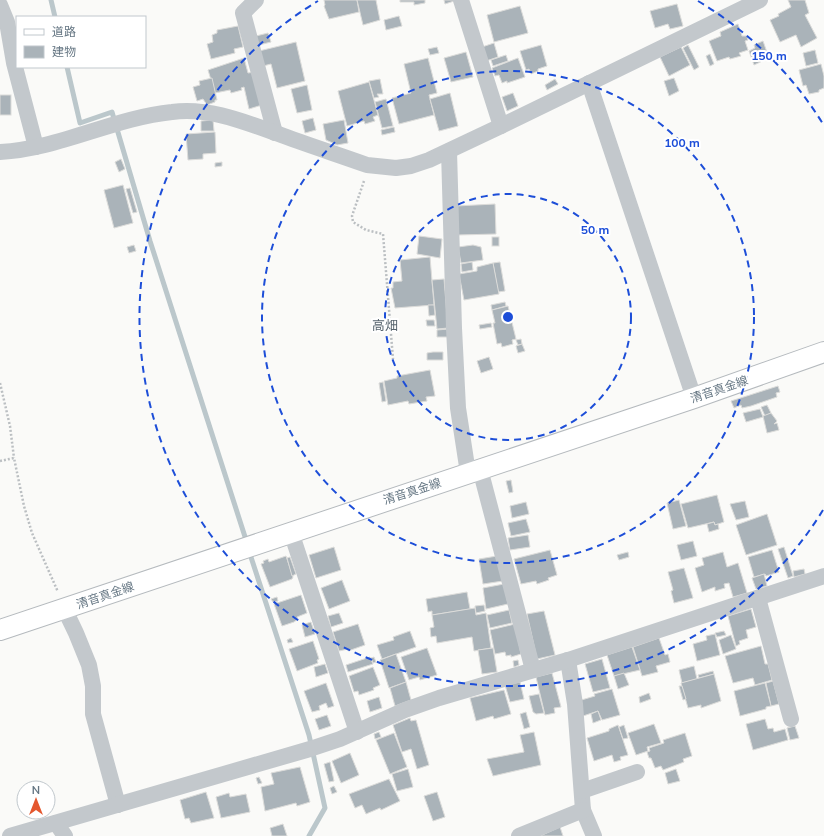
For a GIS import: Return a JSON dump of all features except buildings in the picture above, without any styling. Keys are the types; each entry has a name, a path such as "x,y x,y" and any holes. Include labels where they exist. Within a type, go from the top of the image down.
{"main road":[{"name":"清音真金線","path":"0,630 694,398 824,352"}],"street":[{"path":"256,0 243,13 275,133"},
{"path":"461,0 501,126"},
{"path":"0,152 36,146 145,116 183,111 218,114 369,166 390,169 412,166 449,151 760,0"},
{"path":"0,5 7,22 14,63 36,146"},
{"path":"589,83 694,398"},
{"path":"449,151 454,328 458,400 474,471 533,670"},
{"path":"291,532 357,732"},
{"path":"10,836 60,829 118,805 310,749 357,732 404,710 438,698 568,660 824,576"},
{"path":"758,598 791,719"},
{"path":"64,608 89,665 93,686 93,714 118,805"},
{"path":"568,660 574,704 583,810 594,836"},
{"path":"582,790 637,772"},
{"path":"519,836 583,810"}],"path":[{"path":"369,166 352,216 353,222 366,230 383,234 393,359"},
{"path":"0,383 10,426 14,458 24,506 32,533 64,608"},
{"path":"0,461 14,458"}],"waterway":[{"path":"51,0 55,16"},
{"path":"67,68 80,123 112,112 150,241 247,543"},
{"path":"249,551 309,735 325,808 309,836"}],"district":[{"name":"高畑","path":"385,325"}]}
